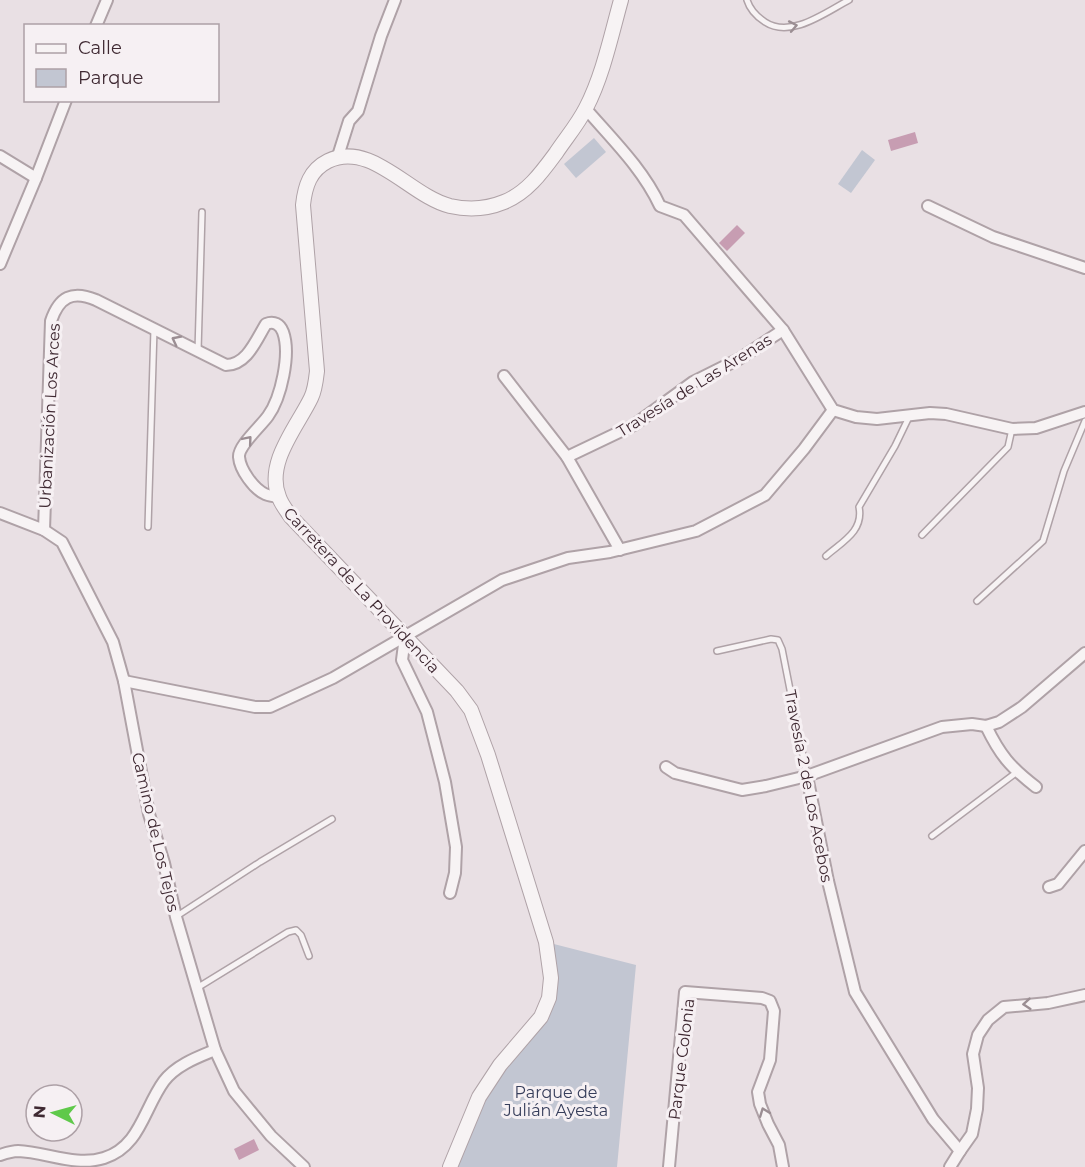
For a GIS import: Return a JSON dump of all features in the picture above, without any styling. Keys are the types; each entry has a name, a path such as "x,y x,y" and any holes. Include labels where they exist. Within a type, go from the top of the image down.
{"street":[{"path":"97,24 107,0"},
{"path":"395,0 381,36 358,111 349,121 338,156 364,157 428,197 449,206 469,209 491,206 520,193 534,181 586,110 597,83 621,0"},
{"path":"0,264 65,102"},
{"path":"586,110 633,164 653,190 660,206 684,214 783,330 833,410 856,417 877,419 930,413 946,414 1012,429 1036,428 1085,411"},
{"path":"0,156 36,178"},
{"name":"Carretera de La Providencia","path":"338,156 321,165 310,176 304,190 303,205 317,371 312,396 283,449 276,482 278,497 291,517 457,692 471,710 489,754 543,931 551,978 549,998 541,1017 500,1065 479,1097 450,1167"},
{"path":"928,206 993,237 1085,267"},
{"name":"Urbanización Los Arces","path":"44,530 51,321 54,312 67,297 84,295 226,365 235,365 247,354 266,324 272,322 278,324 282,329 285,346 284,374 278,396 269,414 241,449 239,457 247,476 256,488 278,497"},
{"name":"Travesía de Las Arenas","path":"567,457 634,425 693,382 739,358 783,330"},
{"path":"504,376 567,457 620,550"},
{"path":"124,681 255,707 270,706 333,678 502,580 568,558 620,550 696,531 765,495 833,410"},
{"name":"Camino de Los Tejos","path":"0,513 44,530 62,542 113,642 124,681 149,814 214,1050 234,1091 271,1136 304,1167"},
{"path":"405,637 402,660 427,712 445,782 456,847 455,873 450,893"},
{"path":"666,767 675,773 742,789 807,776 942,727 972,723 986,726 999,722 1022,707 1085,653"},
{"path":"986,726 998,752 1017,772 1036,787"},
{"name":"Travesía 2 de Los Acebos","path":"807,776 828,881 855,992 933,1119 960,1151"},
{"path":"1049,887 1058,884 1085,852"},
{"name":"Parque Colonia","path":"669,1167 685,992 762,998 770,1001 774,1011 770,1060 758,1092 764,1114 779,1145 783,1167"},
{"path":"950,1167 972,1134 978,1088 973,1053 978,1035 988,1020 1004,1007 1048,1003 1085,995"},
{"path":"0,1155 16,1151 88,1161 105,1158 123,1150 134,1137 165,1080 186,1063 214,1050"}],"lane":[{"path":"747,0 757,17 770,26 784,28 799,26 849,0"},
{"path":"198,351 202,212"},
{"path":"148,527 154,329"},
{"path":"826,556 857,528 861,518 859,507 895,446 910,415"},
{"path":"977,601 1042,541 1064,471 1085,421"},
{"path":"922,535 1008,447 1012,429"},
{"name":"Travesía 2 de Los Acebos","path":"717,651 771,639 778,640 782,649 807,776"},
{"path":"932,836 1017,772"},
{"path":"176,917 260,862 332,819"},
{"path":"196,989 288,932 296,930 301,934 309,956"}],"green space":[{"path":"594,138 606,152 576,178 564,164"},
{"path":"862,150 875,160 851,193 838,184"},
{"name":"Parque de Julián Ayesta","path":"546,942 636,965 617,1167 450,1167 479,1097 549,998"}],"shaded area":[{"path":"915,132 918,143 891,151 888,140"},
{"path":"737,225 745,233 727,251 719,243"},
{"path":"254,1139 259,1150 239,1160 234,1149"}]}
